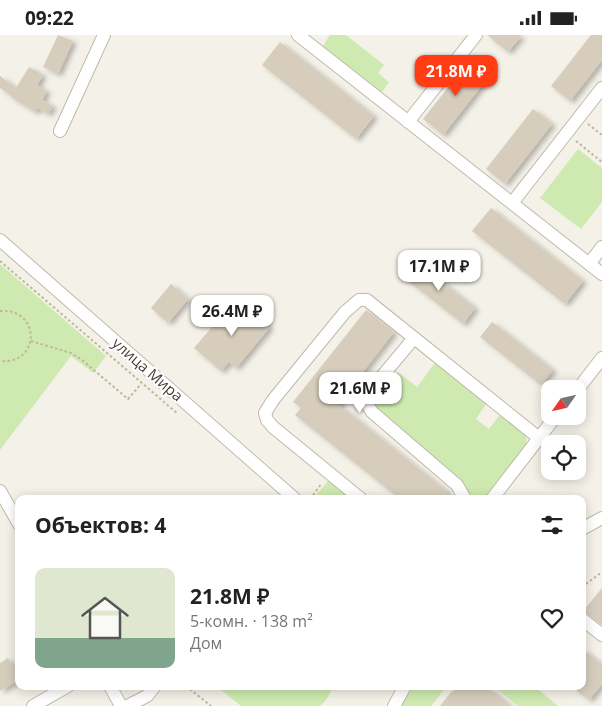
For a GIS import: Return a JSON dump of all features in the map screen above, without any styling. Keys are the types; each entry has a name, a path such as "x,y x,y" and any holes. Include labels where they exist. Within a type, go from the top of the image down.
{"street":[{"path":"60,131 104,35"},
{"path":"298,35 602,274"},
{"path":"408,122 476,35"},
{"path":"512,203 602,88"},
{"name":"улица Мира","path":"0,239 290,495"},
{"path":"589,264 602,247"},
{"path":"357,495 273,427 267,420 265,413 345,312 359,300 367,300 539,438"},
{"path":"414,338 368,393 367,404 372,412 457,485 463,495"},
{"path":"585,380 602,358"},
{"path":"495,495 549,425"},
{"path":"0,491 5,511 15,520"},
{"path":"586,527 602,518"},
{"path":"586,622 602,635"},
{"path":"33,706 61,690"},
{"path":"112,690 121,706"},
{"path":"127,706 147,696 152,690"},
{"path":"394,706 403,690"}],"path":[{"path":"579,117 602,135"},
{"path":"566,134 602,162"},
{"path":"599,160 602,156"},
{"path":"0,261 179,415"},
{"path":"0,311 17,313 24,318 31,333 31,341 23,355 16,360 0,361"},
{"path":"31,341 71,353 128,399 142,383"},
{"path":"313,495 330,473"},
{"path":"586,584 602,572"},
{"path":"191,690 211,706"}],"green space":[{"path":"330,35 346,35 384,65 378,73 389,82 382,92 323,46"},
{"path":"578,149 602,168 602,202 581,229 540,198"},
{"path":"0,264 106,356 93,373 71,356 0,450"},
{"path":"435,363 486,404 476,419 489,429 499,416 502,415 520,429 526,437 526,447 488,495 469,495 463,484 375,407 376,392 392,373 399,373 417,387"},
{"path":"328,481 345,495 316,495"},
{"path":"221,690 332,690 320,706 241,706"},
{"path":"410,690 444,690 431,706 401,706"},
{"path":"498,690 539,690 558,706 518,706"}],"building":[{"path":"58,35 73,41 58,74 43,67"},
{"path":"487,35 522,35 508,52"},
{"path":"591,35 602,35 602,60 570,101 551,86"},
{"path":"280,42 374,116 356,139 262,65"},
{"path":"470,60 490,75 443,135 423,119"},
{"path":"29,67 43,75 37,85 47,91 42,100 53,106 48,114 38,108 35,112 0,88 0,76 16,88"},
{"path":"533,109 552,124 505,184 486,169"},
{"path":"491,208 583,281 565,304 472,231"},
{"path":"415,260 475,308 463,324 402,276"},
{"path":"171,284 188,299 168,323 151,308"},
{"path":"236,299 270,327 236,368 229,362 221,371 194,348"},
{"path":"366,310 394,332 338,404 448,492 445,495 395,495 295,415 301,408 293,402"},
{"path":"492,322 553,370 545,380 541,380 541,385 480,337"},
{"path":"602,588 602,625 586,613 586,607"},
{"path":"586,652 602,664 602,684 589,700 576,690 586,690"},
{"path":"8,658 15,670 15,682 0,691 0,663"},
{"path":"455,690 491,690 511,706 440,706"}]}
